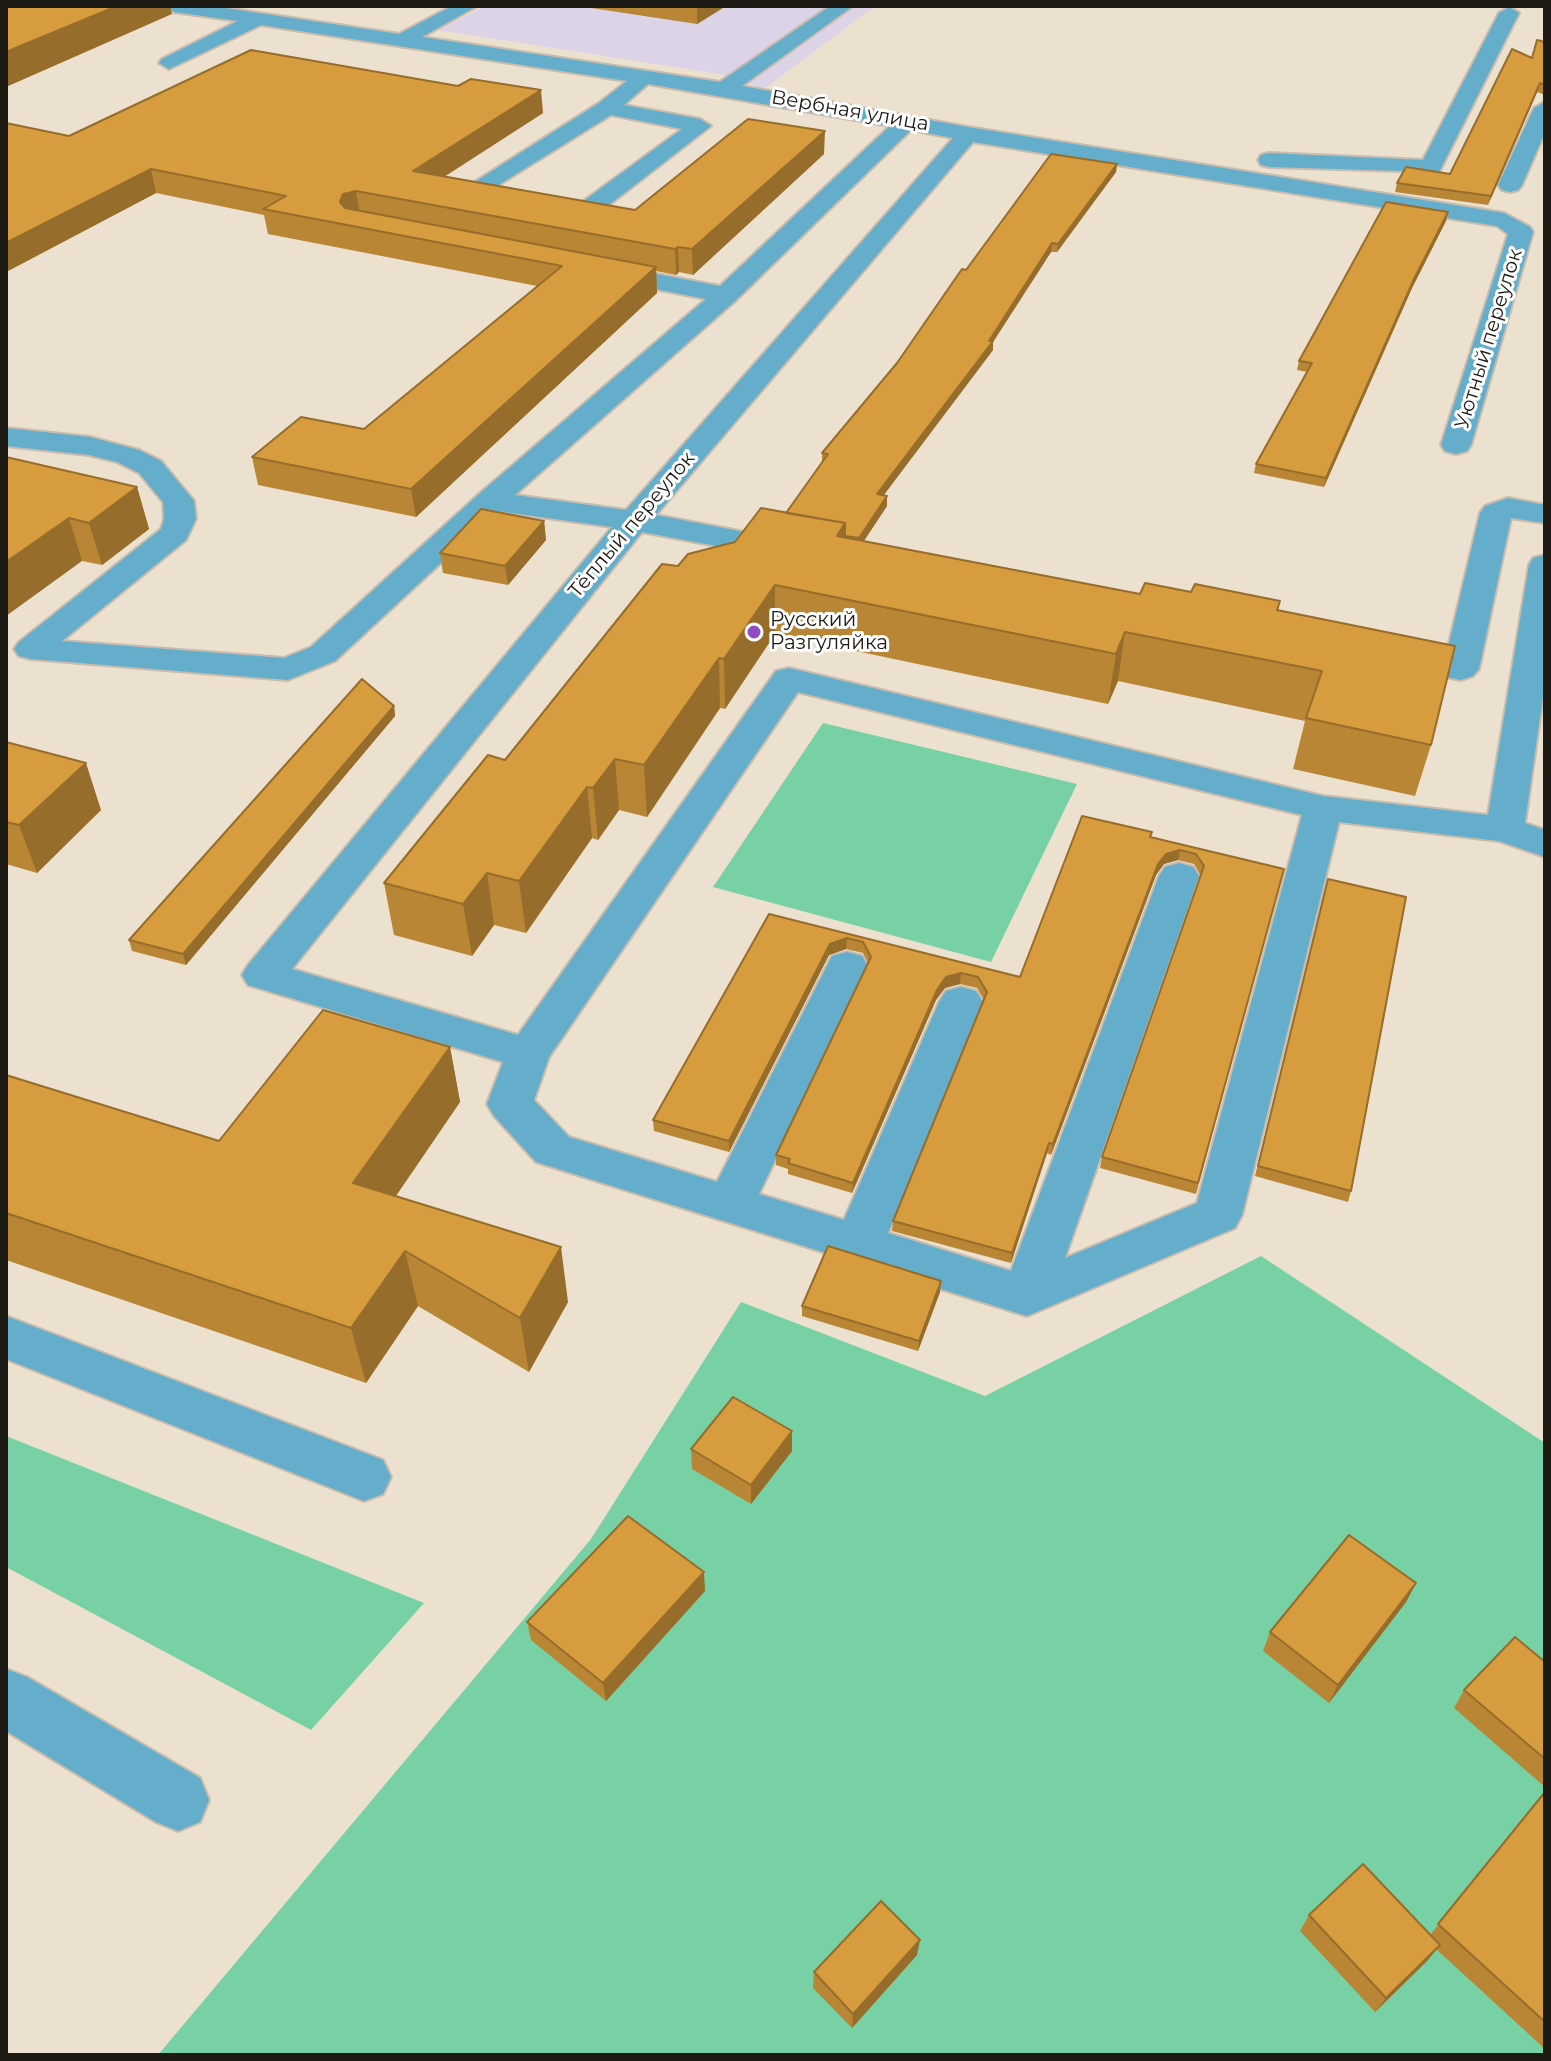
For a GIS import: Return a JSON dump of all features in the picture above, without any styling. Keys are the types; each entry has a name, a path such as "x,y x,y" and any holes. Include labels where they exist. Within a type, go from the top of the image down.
{"street":[{"name":"Вербная улица","path":"174,6 724,89 968,134 1504,220 1521,232"},
{"path":"402,40 467,6"},
{"path":"724,89 843,6"},
{"path":"1139,162 1193,154 1431,167 1509,13"},
{"path":"169,63 260,18"},
{"path":"607,108 700,126 583,213 471,192 607,108 644,77"},
{"path":"1510,185 1537,144 1545,108"},
{"path":"18,646 288,669 323,654 490,501 726,295 908,121"},
{"name":"Тёплый переулок","path":"528,1054 263,975 634,521 968,134"},
{"name":"Уютный переулок","path":"1456,445 1521,232"},
{"path":"573,266 726,295"},
{"path":"6,437 90,446 128,456 150,467 178,501 180,519 175,533 18,646"},
{"path":"490,501 634,521 832,557"},
{"path":"1367,653 1461,669 1496,513 1508,507 1545,514"},
{"path":"1505,829 1545,565"},
{"path":"1323,808 1218,1215 1027,1296 553,1150 510,1104 528,1054 789,679 1323,808 1505,829 1545,844"},
{"path":"1027,1296 1179,876"},
{"path":"730,1204 847,966"},
{"path":"859,1243 961,1002"},
{"path":"6,1337 364,1477"},
{"path":"6,1698 178,1800"}],"shaded area":[{"path":"486,6 875,6 764,89 719,74 439,30"}],"green space":[{"path":"823,723 1077,784 991,962 713,887"},
{"path":"1261,1256 1545,1443 1545,2055 158,2055 591,1539 741,1302 985,1396"},
{"path":"6,1436 424,1603 311,1730 6,1567"}],"building":[{"path":"6,6 117,6 6,52"},
{"path":"1537,40 1545,42 1545,85 1540,83 1491,196 1397,183 1406,167 1450,174 1512,49 1532,58"},
{"path":"251,50 458,86 471,79 541,90 413,171 635,210 748,119 825,131 692,249 675,249 356,191 343,194 340,202 345,208 656,267 411,489 252,457 301,417 364,429 562,266 263,209 286,196 151,169 6,243 6,123 69,136"},
{"path":"1051,154 1117,164 1058,244 1052,243 989,341 993,341 877,494 887,496 859,538 845,536 845,523 786,513 828,454 822,453 897,363 962,269 966,270"},
{"path":"1386,202 1448,212 1414,279 1326,478 1256,464 1312,363 1299,361"},
{"path":"6,457 137,487 89,523 69,518 6,562"},
{"path":"761,508 845,523 837,536 1140,594 1145,583 1191,592 1195,584 1280,601 1277,610 1455,646 1431,745 1306,718 1322,671 1125,632 1116,654 775,585 644,765 615,759 593,788 587,787 519,881 487,873 463,904 384,883 488,755 505,760 662,564 678,566 688,554 735,542"},
{"path":"481,509 544,521 505,566 440,553"},
{"path":"362,679 394,706 183,954 129,940"},
{"path":"6,742 86,763 19,825 6,822"},
{"path":"1082,816 1152,832 1150,837 1284,869 1198,1183 1102,1157 1204,866 1196,854 1180,850 1166,854 1158,864 1053,1144 1049,1143 1012,1253 893,1221 987,992 978,977 961,973 946,977 937,990 853,1183 788,1163 790,1159 776,1155 871,957 863,942 847,938 830,944 729,1141 653,1120 769,914 1020,977"},
{"path":"1328,879 1406,897 1351,1191 1258,1166"},
{"path":"323,1010 450,1047 353,1183 561,1247 520,1318 405,1251 351,1328 6,1213 6,1075 219,1141"},
{"path":"828,1246 941,1281 919,1341 802,1306"},
{"path":"733,1397 792,1431 751,1485 691,1449"},
{"path":"628,1516 704,1572 603,1683 527,1622"},
{"path":"1349,1535 1416,1583 1338,1685 1270,1632"},
{"path":"1515,1637 1545,1662 1545,1759 1464,1690"},
{"path":"1545,1792 1545,2022 1438,1924"},
{"path":"1363,1864 1440,1945 1386,1998 1309,1915"},
{"path":"881,1901 920,1940 853,2014 814,1972"}],"place":[{"name":"Русский Разгуляйка","path":"754,632"}]}
